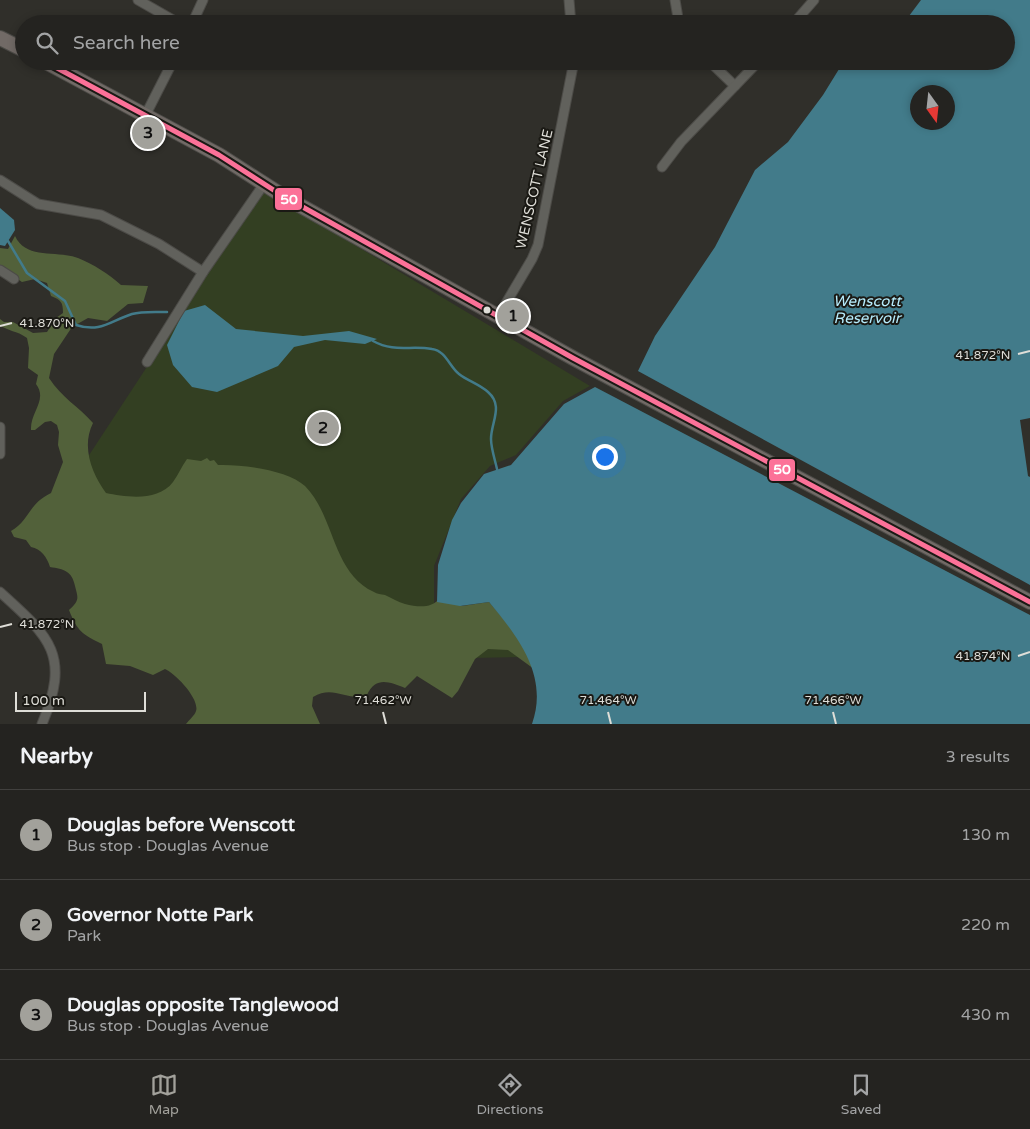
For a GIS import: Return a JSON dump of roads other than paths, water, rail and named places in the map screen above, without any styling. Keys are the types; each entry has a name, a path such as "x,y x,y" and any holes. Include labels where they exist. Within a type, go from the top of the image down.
{"main road":[{"path":"0,38 15,46"},
{"path":"61,70 219,155 264,184 573,358 1030,602"}],"street":[{"path":"138,0 164,15"},
{"path":"196,15 203,0"},
{"path":"569,0 570,15"},
{"path":"675,0 678,15"},
{"path":"801,15 814,0"},
{"path":"145,116 168,70"},
{"name":"WENSCOTT LANE","path":"499,316 538,245 572,70"},
{"path":"718,70 735,86"},
{"path":"662,167 681,142 750,70"},
{"path":"0,180 38,204 101,215 159,244 203,272"},
{"path":"147,362 203,272 264,184"},
{"path":"0,270 14,279"},
{"path":"0,427 0,454"},
{"path":"0,592 32,621 52,649 56,664 56,683 42,724"}],"water":[{"name":"Wenscott Reservoir","path":"921,0 1030,0 1030,418 1020,420 1028,476 1030,477 1030,585 638,371 655,336 715,247 755,170 788,142 823,95 838,70 1015,70 1015,15 910,15"},
{"path":"0,208 14,220 15,230 5,246 0,245"},
{"path":"205,305 236,329 303,336 349,331 377,339 365,344 325,340 294,347 278,366 217,392 192,387 173,365 167,345 184,311"},
{"path":"595,387 1030,615 1030,724 532,724 537,690 534,674 520,643 489,602 460,606 437,602 438,565 452,520 461,503 484,474 511,465 564,404"}],"waterway":[{"path":"8,241 27,273 65,301 76,325 92,328 136,313 167,312"},
{"path":"373,341 388,347 437,350 459,374 481,387 493,397 496,414 491,439 497,469"}],"place":[{"name":"Douglas opposite Tanglewood","path":"148,133"},
{"name":"Douglas before Wenscott","path":"513,316"},
{"name":"Governor Notte Park","path":"323,428"}]}
